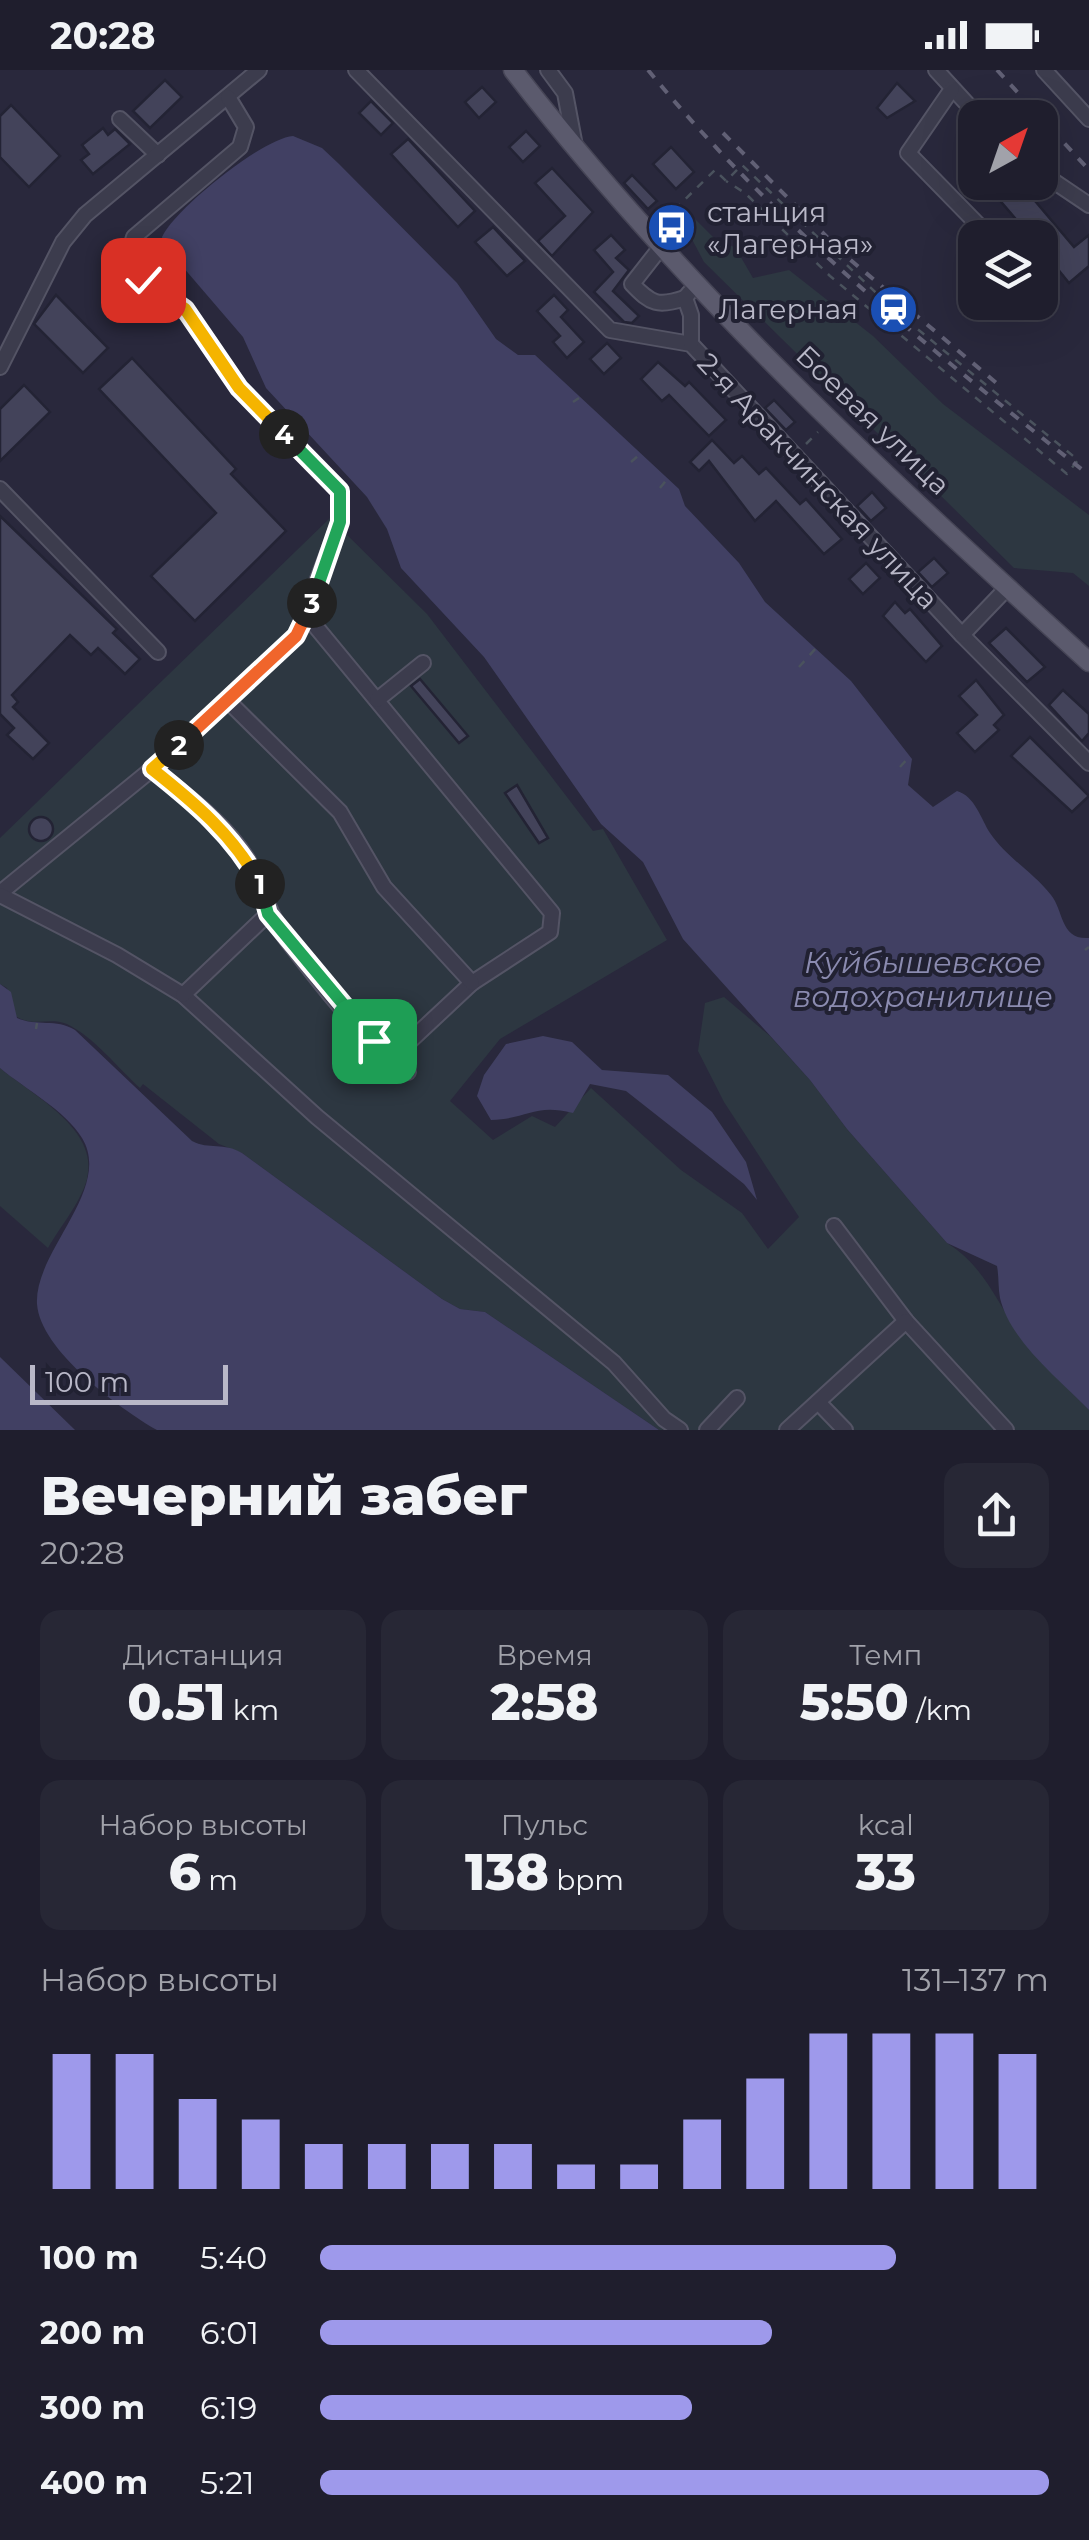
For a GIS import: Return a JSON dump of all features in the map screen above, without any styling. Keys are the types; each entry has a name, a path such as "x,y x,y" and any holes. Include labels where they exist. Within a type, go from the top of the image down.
{"main road":[{"name":"Боевая улица","path":"513,70 576,152 662,247 691,291 1089,662"}],"street":[{"path":"0,366 63,242 84,216 259,70"},
{"name":"2-я Аракчинская улица","path":"356,70 610,330 691,344 962,635 1089,762"},
{"path":"548,70 566,93 576,152"},
{"path":"936,70 963,100"},
{"path":"1044,70 1089,119"},
{"path":"952,89 908,153 973,220"},
{"path":"228,98 246,127 240,147 134,237 128,257 143,280 185,309 239,388 340,491 340,522 308,616 296,636 152,769 0,894 117,954 183,996 317,1117 614,1363 664,1419 680,1430"},
{"path":"120,119 158,155"},
{"path":"1058,184 1089,205"},
{"path":"662,247 632,284 648,301 661,306 691,291 691,344"},
{"path":"0,489 158,652"},
{"path":"962,635 1007,588"},
{"path":"308,616 552,913 550,932 472,983 395,1056"},
{"path":"376,700 423,664"},
{"path":"228,701 340,812 384,887 472,983"},
{"path":"152,769 208,814 244,855 261,885 268,914 364,1031 408,1072"},
{"path":"183,996 268,914"},
{"path":"834,1226 906,1321 1006,1430"},
{"path":"788,1430 906,1321"},
{"path":"706,1430 737,1398"},
{"path":"818,1402 846,1430"}],"path":[{"path":"662,221 715,170 726,181 745,193 883,322 1067,474 1078,460 893,309 742,165 726,181"},
{"path":"573,402 578,398"},
{"path":"793,455 832,419"},
{"path":"631,462 640,454"},
{"path":"660,488 668,478"},
{"path":"799,667 817,647"},
{"path":"900,766 910,756"}],"shaded area":[{"path":"681,205 719,243 735,247 753,278 789,270 873,336 943,404 1089,515 1089,586 1073,573 1014,568 704,262 686,228 672,215"},
{"path":"330,518 427,614 593,831 603,829 667,940 500,1039 450,1101 493,1140 532,1116 555,1127 591,1088 681,1170 742,1213 768,1249 799,1217 724,1102 698,1051 705,1003 724,997 770,1036 947,1243 972,1263 1031,1349 1089,1410 1089,1430 659,1430 485,1312 460,1309 442,1299 242,1153 219,1144 143,1084 140,1088 77,1030 60,1022 26,1021 13,1014 7,988 0,984 0,838"},
{"path":"0,1068 74,1129 88,1161 80,1197 48,1248 0,1206"}],"water":[{"name":"Куйбышевское водохранилище","path":"293,136 322,148 339,164 457,283 496,339 518,355 535,355 679,489 685,506 739,563 765,602 851,681 912,759 908,785 933,807 957,791 968,798 997,842 1051,895 1068,929 1089,938 1089,1410 1014,1329 1000,1298 997,1266 947,1243 847,1129 810,1080 683,939 643,862 601,824 484,657 401,568 387,529 367,497 266,388 243,337 164,245 162,237 170,225 201,193 242,161"},
{"path":"0,984 11,992 17,1018 61,1024 75,1030 192,1141 242,1153 442,1299 460,1309 485,1312 659,1430 157,1430 141,1420 84,1376 52,1340 42,1322 37,1304 39,1284 81,1199 89,1158 82,1138 66,1118 0,1068"},
{"path":"543,1036 572,1042 602,1070 668,1075 712,1112 746,1162 757,1200 744,1184 626,1091 590,1084 573,1113 549,1110 491,1120 477,1096 484,1075 506,1044"},
{"path":"0,1357 75,1430 0,1430"}],"building":[{"path":"165,80 182,97 150,128 133,111"},
{"path":"897,83 915,101 887,118 877,108"},
{"path":"482,87 496,102 479,118 465,102"},
{"path":"371,101 393,123 381,135 359,113"},
{"path":"11,105 60,156 29,187 0,157 0,116"},
{"path":"103,128 108,135 115,129 130,144 93,174 81,160 89,154 82,145"},
{"path":"526,131 540,146 523,162 509,147"},
{"path":"408,139 475,211 458,227 391,154"},
{"path":"671,147 694,172 676,189 653,164"},
{"path":"552,168 593,212 552,256 538,241 565,216 535,183"},
{"path":"632,175 657,201 648,209 624,183"},
{"path":"1000,200 1034,200 1051,220 1017,220"},
{"path":"493,227 525,261 507,276 475,242"},
{"path":"1058,228 1074,247 1089,235 1089,266 1069,283 1058,269"},
{"path":"611,235 625,250 616,258 629,270 613,291 639,316 632,323 624,322 594,292 613,272 594,250"},
{"path":"56,295 108,348 83,373 34,324"},
{"path":"554,295 568,310 561,317 584,342 567,358 553,342 560,336 537,311"},
{"path":"607,343 621,358 604,374 590,359"},
{"path":"132,358 236,469 231,474 286,531 195,621 151,576 216,513 99,389"},
{"path":"658,362 685,386 689,382 726,420 709,436 669,395 662,401 641,379"},
{"path":"24,385 50,412 0,461 0,409"},
{"path":"774,400 795,422 786,430 765,408"},
{"path":"712,440 734,463 742,456 759,474 766,468 800,504 806,499 842,539 824,554 776,501 755,521 709,461 699,471 690,462"},
{"path":"872,492 886,508 871,521 857,506"},
{"path":"0,516 117,629 113,633 140,659 125,674 98,648 91,655 70,635 12,695 18,702 13,707 49,743 33,759 7,735 14,728 0,714"},
{"path":"934,558 948,573 932,587 918,572"},
{"path":"866,563 880,578 863,594 849,579"},
{"path":"895,602 905,613 910,609 942,646 926,662 883,616"},
{"path":"1006,628 1045,667 1027,682 989,643"},
{"path":"420,679 468,736 459,743 411,686"},
{"path":"976,680 1004,715 994,725 999,730 975,752 957,733 977,715 959,696"},
{"path":"1063,690 1089,714 1089,733 1082,741 1049,705"},
{"path":"1030,737 1089,796 1072,812 1011,756"},
{"path":"517,785 548,838 539,843 505,793"},
{"path":"41,817 53,829 41,841 29,829"}],"railway":[{"path":"648,70 697,127 802,234 914,333 1089,475"},
{"path":"997,70 1089,170"},
{"path":"723,133 847,257 1000,386"}],"place":[{"name":"станция «Лагерная»","path":"672,228"},
{"name":"Лагерная","path":"893,309"}],"route":[{"path":"143,280 185,309 239,388 340,491 340,522 308,616 296,636 152,769 208,814 244,855 261,885 268,914 374,1041"}]}
